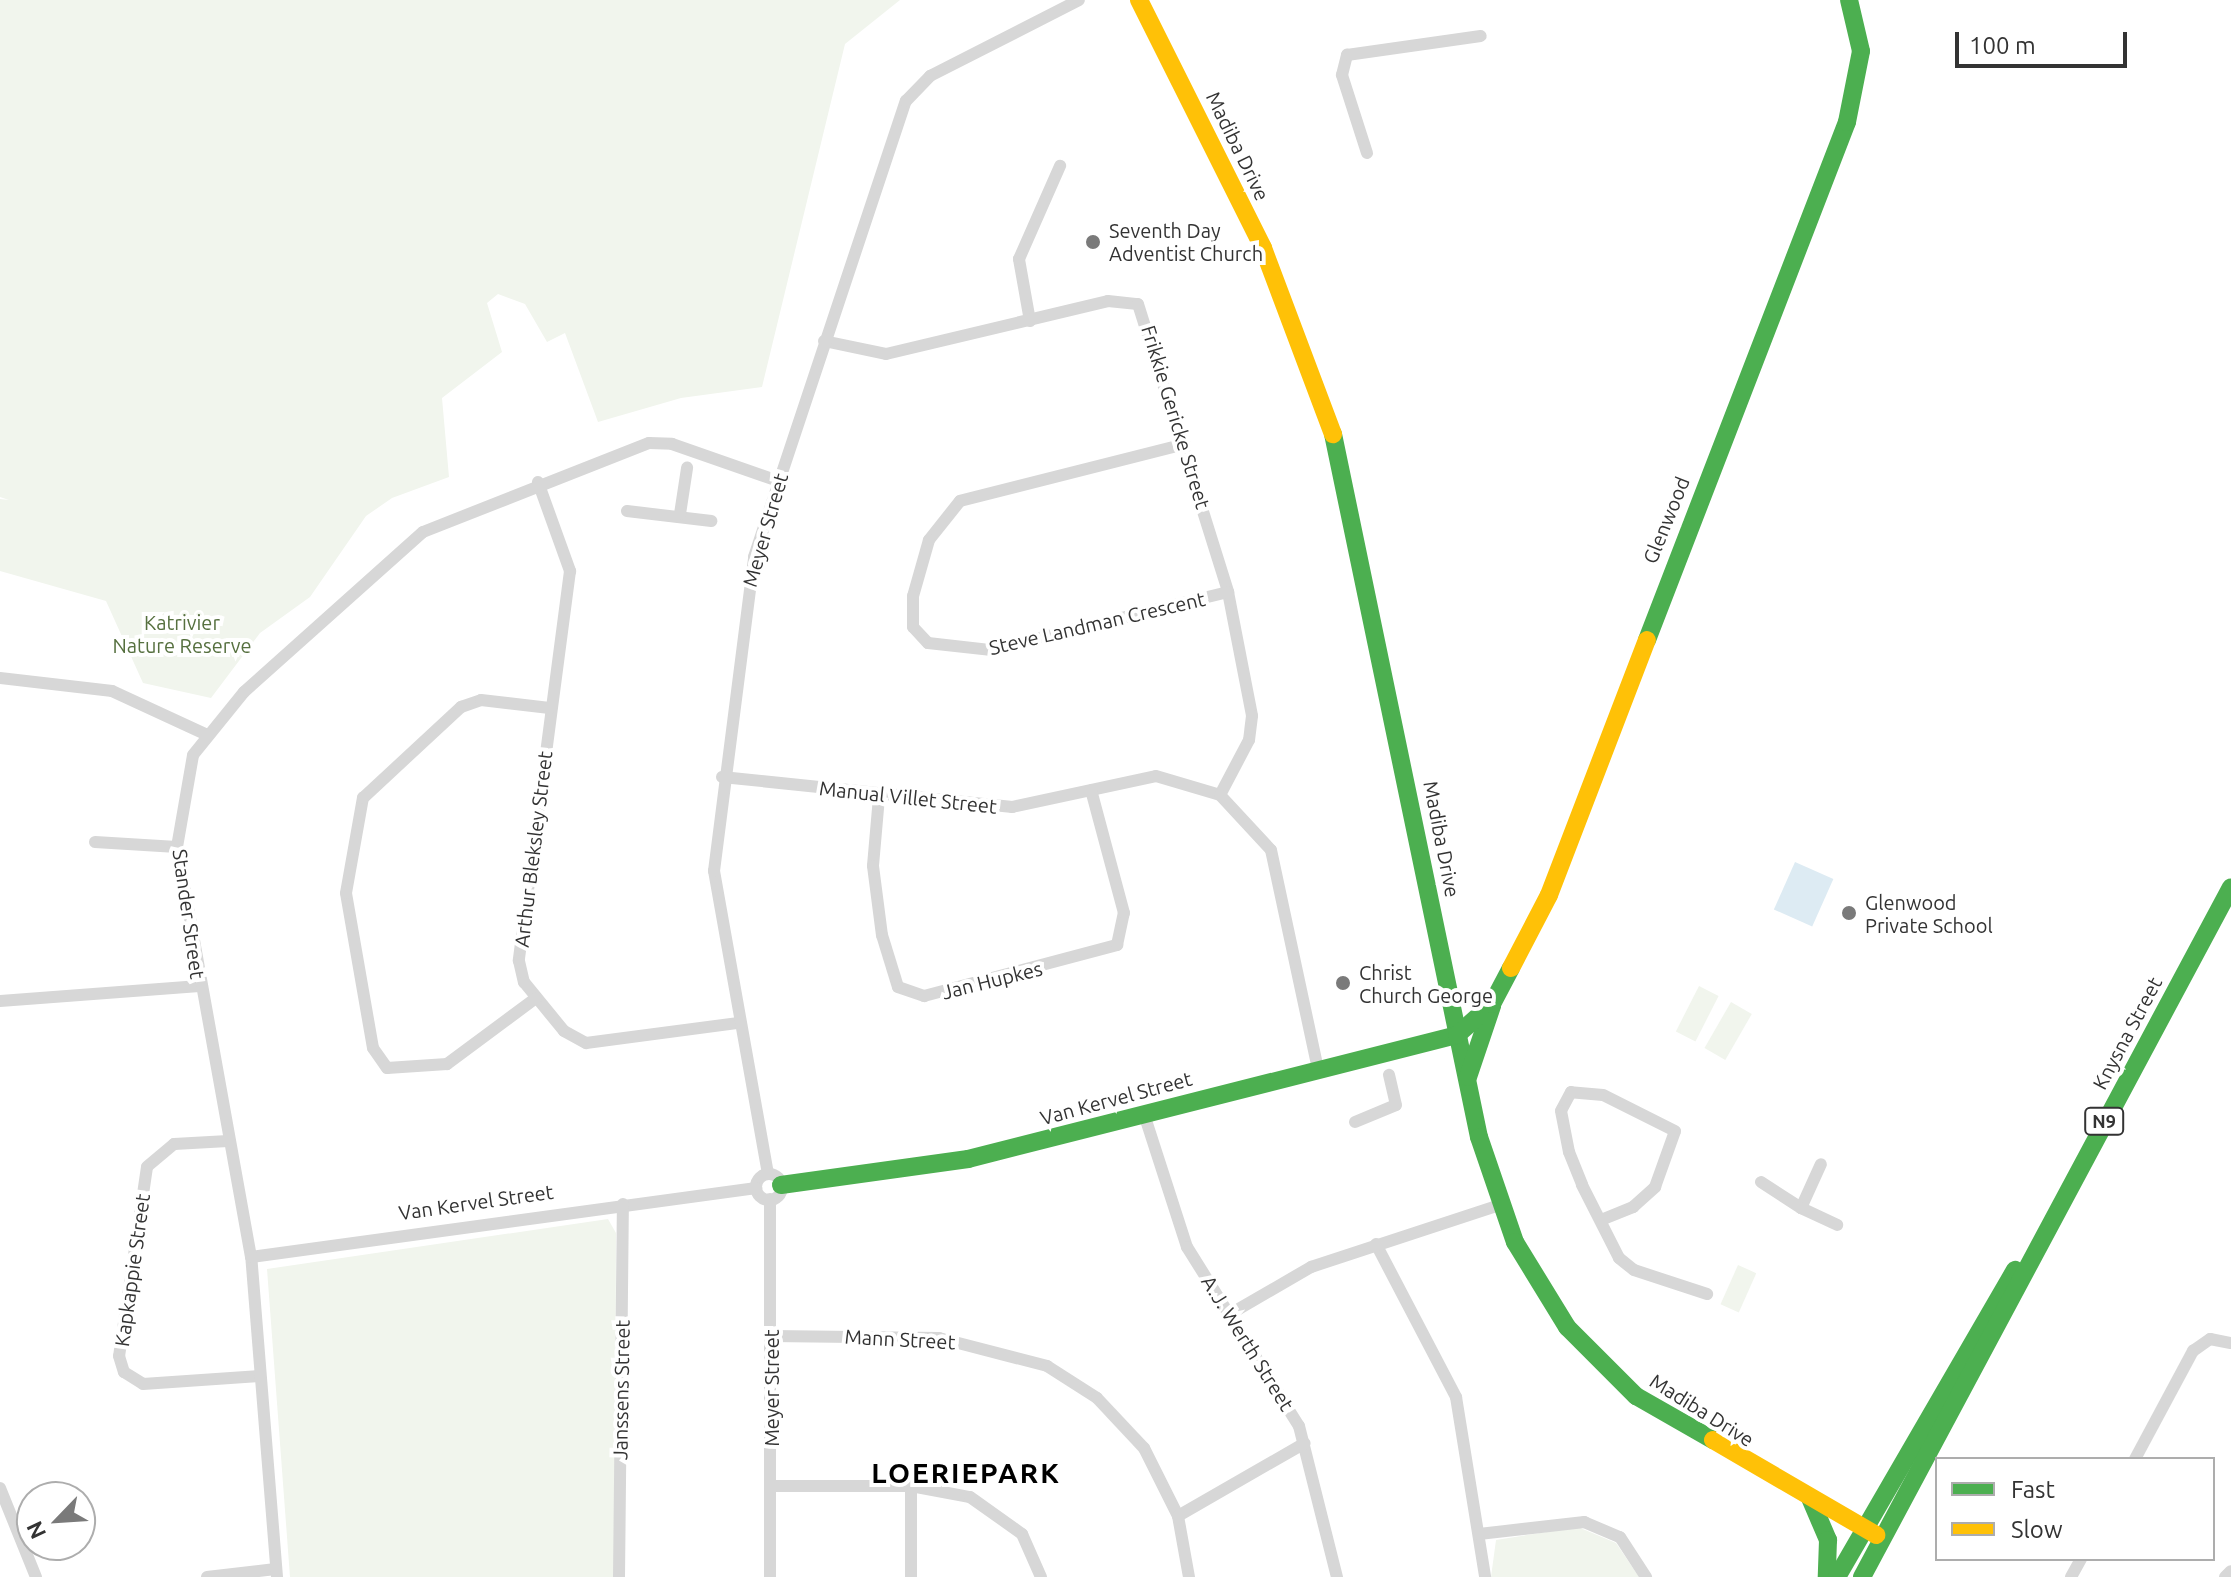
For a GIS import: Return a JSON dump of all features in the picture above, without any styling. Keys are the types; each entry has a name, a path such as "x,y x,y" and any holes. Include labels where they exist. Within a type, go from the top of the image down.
{"main road":[{"name":"Madiba Drive","path":"1139,0 1263,248 1336,441 1467,1080 1500,1205 1540,1289 1602,1365 1654,1409 1884,1539"},
{"name":"Glenwood","path":"1457,1035 1492,1004 1549,895 1847,122 1861,51 1849,0"},
{"name":"Knysna Street","path":"1862,1577 2231,887"},
{"path":"1467,1080 1492,1004"},
{"name":"Van Kervel Street","path":"773,1186 968,1159 1457,1035"},
{"name":"Knysna Street","path":"1837,1577 1862,1527 1959,1359 2039,1242"},
{"path":"1810,1498 1828,1540 1827,1577"}],"street":[{"name":"Meyer Street","path":"770,1577 773,1186 737,1023 714,871 722,777 749,581 824,341 910,95 930,76 1079,0"},
{"path":"1367,153 1342,75 1347,55 1481,36"},
{"path":"1030,321 1019,259 1060,166"},
{"name":"Frikkie Gericke Street","path":"824,341 886,354 1123,299 1138,304 1185,444 1228,592 1252,728 1220,795"},
{"name":"Stander Street","path":"276,1573 251,1257 199,986 177,847 186,780 205,734 413,538 538,482 661,442 778,481"},
{"name":"Steve Landman Crescent","path":"1185,444 960,501 929,540 913,596 913,627 928,643 990,650 1228,592"},
{"path":"680,514 687,468"},
{"name":"Arthur Bleksley Street","path":"538,482 570,571 519,961 536,998 564,1031 586,1043 737,1023"},
{"path":"627,511 680,514 711,521"},
{"path":"0,678 112,691 205,734"},
{"path":"536,998 447,1064 387,1068 373,1048 346,893 363,798 461,707 481,700 550,708"},
{"name":"Manual Villet Street","path":"722,777 879,797 1012,807 1156,776 1220,795"},
{"name":"Jan Hupkes","path":"879,797 873,866 882,935 898,987 924,996 1117,945 1124,913 1091,790"},
{"path":"1220,795 1271,850 1318,1069"},
{"path":"95,842 177,847"},
{"path":"0,1004 199,986"},
{"path":"1355,1122 1394,1107 1389,1075"},
{"path":"1601,1220 1633,1207 1655,1187 1675,1131 1618,1101 1571,1092 1561,1111 1569,1152 1601,1220 1634,1270 1707,1294"},
{"name":"A.J. Werth Street","path":"1144,1114 1179,1229 1305,1443 1337,1577"},
{"name":"Kapkappie Street","path":"228,1141 174,1144 147,1167 119,1356 124,1372 143,1384 259,1376"},
{"path":"1801,1208 1821,1164"},
{"path":"1761,1182 1801,1208 1837,1225"},
{"name":"Van Kervel Street","path":"251,1257 773,1186"},
{"name":"Janssens Street","path":"619,1577 623,1204"},
{"path":"1230,1314 1311,1267 1500,1205"},
{"path":"1376,1244 1456,1397 1485,1577"},
{"name":"Mann Street","path":"771,1336 939,1338 1047,1366 1131,1430 1178,1516 1189,1577"},
{"path":"2136,1457 2193,1351 2210,1339 2231,1343"},
{"path":"1178,1516 1305,1443"},
{"path":"770,1486 911,1486 994,1507 1022,1534 1041,1577"},
{"path":"911,1486 911,1577"},
{"path":"0,1488 36,1577"},
{"path":"1479,1534 1584,1522 1620,1537 1646,1577"},
{"path":"2225,1577 2231,1571"},
{"path":"207,1577 276,1573"}],"green space":[{"name":"Katrivier Nature Reserve","path":"0,0 900,0 845,44 762,387 681,398 598,422 565,333 547,342 525,304 498,294 487,303 502,352 442,398 449,477 392,498 366,516 310,597 260,633 211,698 143,683 106,601 0,571 0,499 9,500 0,497"},
{"path":"1699,986 1719,996 1695,1041 1676,1031"},
{"path":"1731,1002 1752,1014 1725,1060 1704,1048"},
{"path":"608,1219 616,1233 615,1577 290,1577 267,1269"},
{"path":"1738,1265 1756,1273 1739,1312 1721,1304"},
{"path":"1578,1527 1616,1543 1639,1577 1491,1577 1496,1540"}],"shaded area":[{"path":"1795,862 1833,879 1812,927 1774,910"}],"traffic: fast":[{"path":"1647,640 1847,122 1861,51 1849,0"},
{"path":"1333,434 1479,1137 1515,1242 1567,1327 1636,1396 1713,1440"},
{"path":"1862,1577 2231,887"},
{"path":"781,1185 968,1159 1457,1035 1492,1004 1511,968"},
{"path":"1468,1077 1492,1006"},
{"path":"1837,1577 2015,1270"},
{"path":"1810,1498 1828,1540 1827,1577"}],"traffic: slow":[{"path":"1139,0 1263,248 1333,434"},
{"path":"1511,968 1549,895 1647,640"},
{"path":"1713,1440 1876,1535"}],"place":[{"name":"Seventh Day Adventist Church","path":"1093,242"},
{"name":"Glenwood Private School","path":"1849,913"},
{"name":"Christ Church George","path":"1343,983"}],"district":[{"name":"LOERIEPARK","path":"966,1473"}]}
